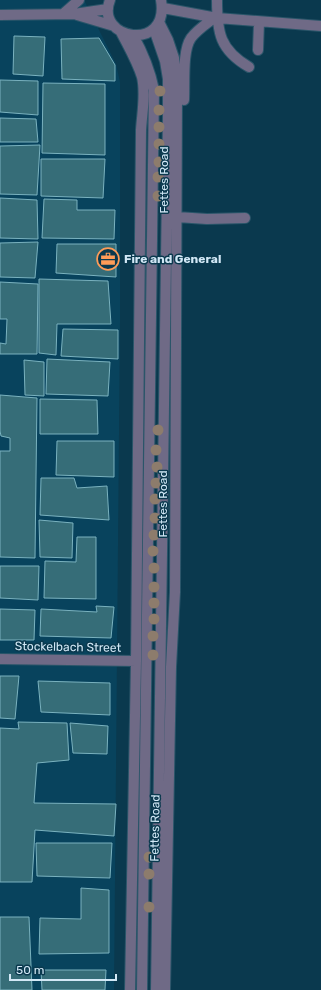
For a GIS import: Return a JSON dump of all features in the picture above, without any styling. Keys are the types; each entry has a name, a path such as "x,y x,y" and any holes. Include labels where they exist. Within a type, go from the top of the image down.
{"street":[{"path":"63,14 79,0"},
{"path":"217,0 216,18 220,34 226,47 236,58 250,67"},
{"path":"0,15 74,14 108,3"},
{"name":"Fettes Road","path":"108,3 110,18 138,67 142,77 144,93 141,130 136,661 130,990"},
{"path":"74,14 133,36 146,34 156,26 162,15 162,4 216,18 321,26"},
{"path":"177,127 182,118 183,112 186,48 193,35 216,18"},
{"path":"258,50 259,22"},
{"path":"156,26 165,60 168,79 156,990"},
{"name":"Fettes Road","path":"156,26 168,40 174,58 177,87 175,592 171,667 166,990"},
{"path":"133,36 146,60 154,90 142,990"},
{"path":"177,217 206,219 245,218"},
{"name":"Stockelbach Street","path":"0,659 136,661"}],"shaded area":[{"path":"0,0 84,0 116,64 120,82 120,320 114,990 0,990"}],"building":[{"path":"14,36 45,37 43,76 13,74"},
{"path":"99,38 115,65 115,81 62,79 61,39"},
{"path":"0,80 38,81 38,115 0,112"},
{"path":"43,83 105,84 105,155 42,153"},
{"path":"0,118 36,119 38,142 0,142"},
{"path":"40,145 37,195 0,194 0,146"},
{"path":"41,159 105,159 103,198 41,196"},
{"path":"0,198 37,200 38,239 0,238"},
{"path":"44,199 77,200 77,210 115,210 114,239 42,238"},
{"path":"38,242 35,278 0,277 0,243"},
{"path":"57,244 116,244 116,277 56,273"},
{"path":"39,279 108,281 111,324 57,324 56,355 39,353"},
{"path":"0,282 38,284 37,354 0,354 0,343 6,344 7,319 0,319"},
{"path":"63,329 118,330 118,359 61,356"},
{"path":"47,359 110,362 108,396 46,394"},
{"path":"24,360 44,362 44,396 25,395"},
{"path":"0,395 37,398 35,558 0,557 0,451 10,451 10,438 1,436"},
{"path":"40,399 97,400 98,434 40,434"},
{"path":"57,441 114,441 114,477 56,475"},
{"path":"41,478 74,478 77,488 107,486 109,520 40,515"},
{"path":"39,520 73,523 72,558 40,557"},
{"path":"77,537 96,537 96,599 44,598 45,561 76,562"},
{"path":"0,566 39,566 38,600 0,598"},
{"path":"96,606 114,607 111,638 40,636 41,609 97,612"},
{"path":"0,609 35,610 34,640 0,640"},
{"path":"0,676 19,676 15,719 0,718"},
{"path":"38,681 110,683 110,715 41,712"},
{"path":"18,722 67,723 69,760 37,763 34,803 116,804 114,836 35,830 32,882 0,882 0,728 19,729"},
{"path":"70,723 108,726 107,754 73,753"},
{"path":"36,843 112,843 110,878 37,876"},
{"path":"81,888 109,890 109,953 39,954 40,918 81,919"},
{"path":"0,917 29,917 32,990 0,990"},
{"path":"41,970 106,970 105,990 42,990"}],"place":[{"name":"Fire and General","path":"108,259"}]}
